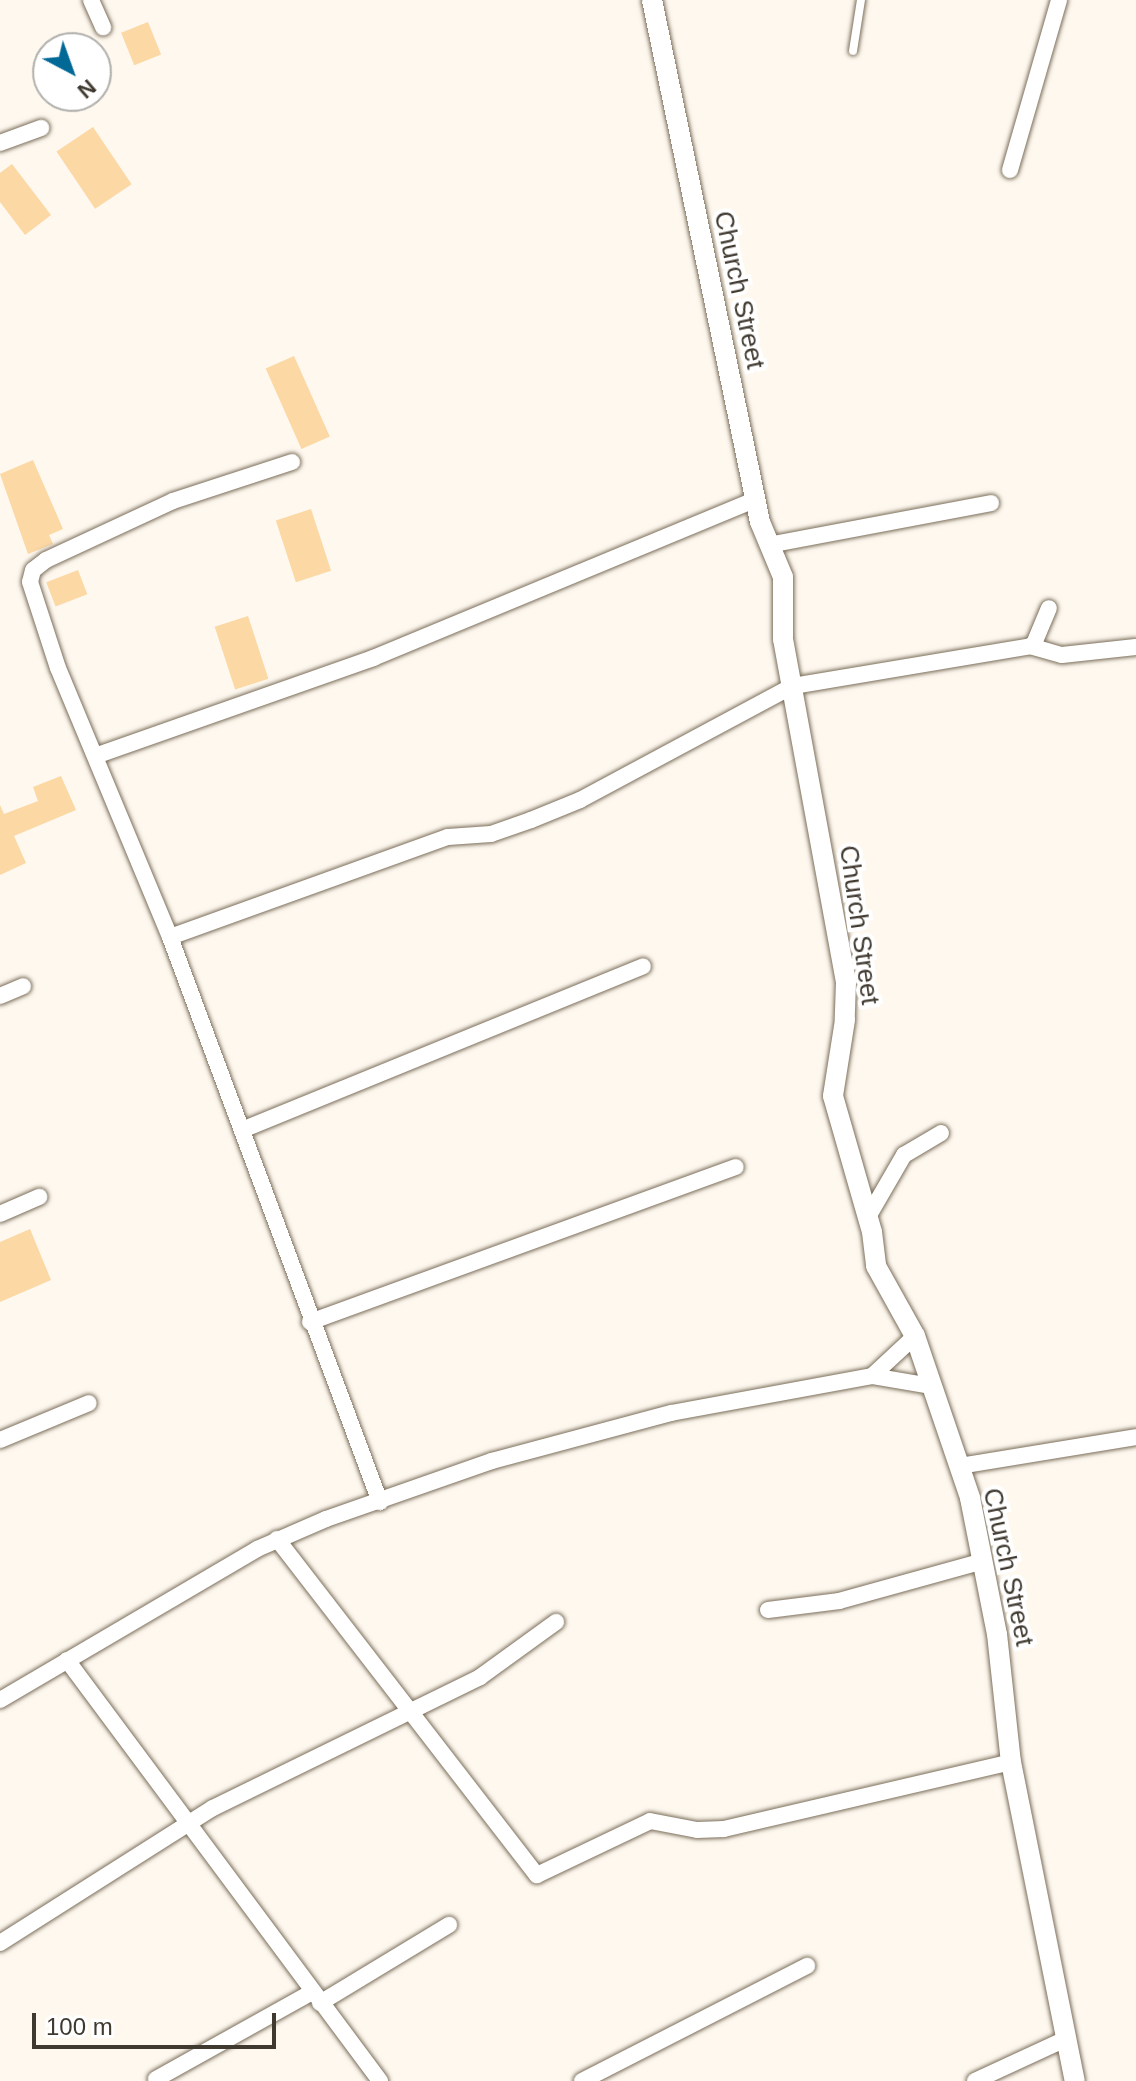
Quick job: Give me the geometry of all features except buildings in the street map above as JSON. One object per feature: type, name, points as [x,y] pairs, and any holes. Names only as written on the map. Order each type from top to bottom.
[{"type":"street","points":[[91,0],[103,27]]},
{"type":"street","name":"Church Street","points":[[652,0],[755,500],[783,577],[783,639],[846,982],[845,1020],[833,1096],[868,1217],[876,1266],[915,1336],[959,1466],[983,1561],[1003,1673],[1011,1762],[1075,2081]]},
{"type":"street","points":[[1010,170],[1059,0]]},
{"type":"street","points":[[0,143],[41,128]]},
{"type":"street","points":[[292,462],[173,501],[33,570],[30,582],[58,668],[98,755],[170,937],[310,1322],[380,1502]]},
{"type":"street","points":[[98,755],[243,700],[373,658],[755,500]]},
{"type":"street","points":[[769,545],[991,503]]},
{"type":"street","points":[[1030,646],[1040,638],[1049,608]]},
{"type":"street","points":[[170,937],[448,837],[491,834],[531,820],[580,800],[793,686],[1030,646],[1062,655],[1136,647]]},
{"type":"street","points":[[242,1130],[643,966]]},
{"type":"street","points":[[0,996],[23,986]]},
{"type":"street","points":[[868,1217],[904,1155],[941,1133]]},
{"type":"street","points":[[310,1322],[736,1167]]},
{"type":"street","points":[[0,1214],[39,1197]]},
{"type":"street","points":[[872,1376],[915,1336]]},
{"type":"street","points":[[0,1700],[277,1539],[492,1461],[671,1413],[872,1376],[931,1386]]},
{"type":"street","points":[[0,1440],[89,1403]]},
{"type":"street","points":[[959,1466],[1136,1437]]},
{"type":"street","points":[[277,1539],[537,1875],[650,1821],[697,1830],[724,1829],[1011,1762]]},
{"type":"street","points":[[768,1610],[839,1601],[983,1561]]},
{"type":"street","points":[[0,1943],[184,1825],[275,1774],[480,1677],[556,1622]]},
{"type":"street","points":[[67,1660],[184,1825],[380,2081]]},
{"type":"street","points":[[156,2079],[449,1925]]},
{"type":"street","points":[[582,2081],[807,1966]]},
{"type":"street","points":[[975,2081],[1068,2038]]},
{"type":"lane","points":[[853,51],[861,0]]}]
